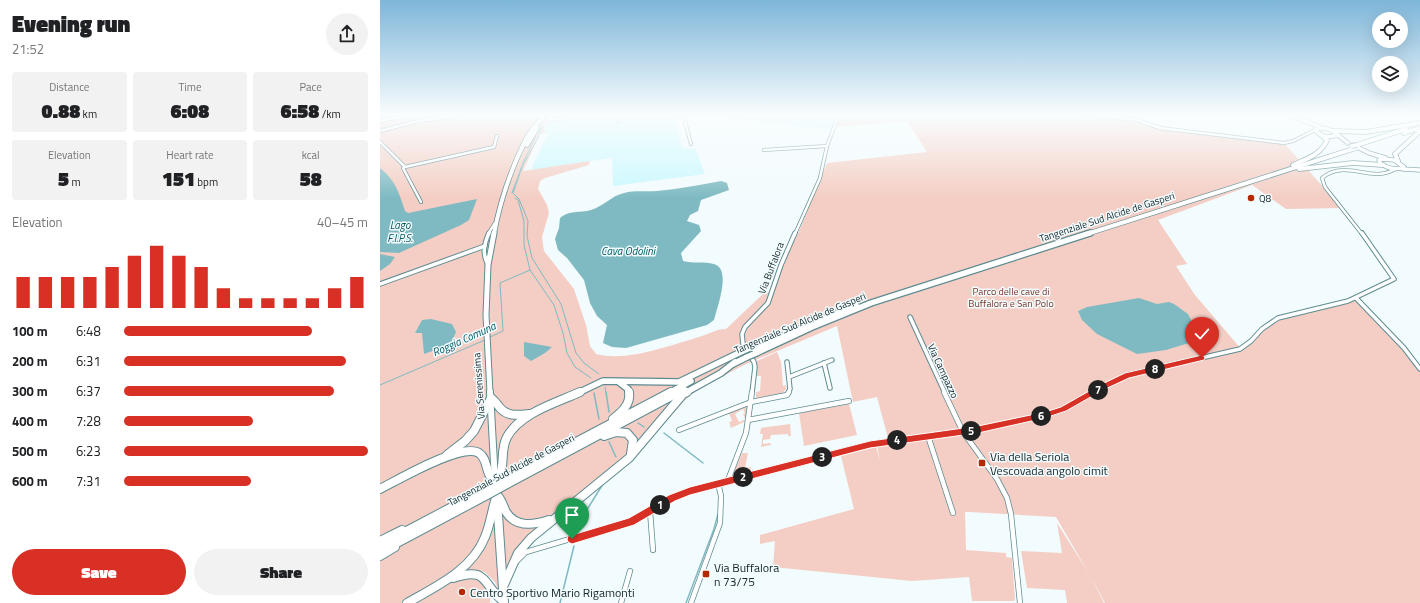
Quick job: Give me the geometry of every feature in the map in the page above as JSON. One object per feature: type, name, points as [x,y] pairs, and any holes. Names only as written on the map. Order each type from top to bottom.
[{"type":"main road","name":"Via Serenissima","points":[[504,602],[486,315],[488,265],[495,223],[511,173],[525,142]]},
{"type":"main road","name":"Via Serenissima","points":[[522,150],[528,142]]},
{"type":"main road","points":[[1287,169],[1311,156],[1324,147],[1326,142]]},
{"type":"main road","name":"Tangenziale Sud Alcide de Gasperi","points":[[506,482],[530,472],[736,362],[748,352],[871,303],[1370,142]]},
{"type":"main road","points":[[1398,161],[1395,154],[1408,142]]},
{"type":"main road","points":[[1287,169],[1374,163],[1385,166]]},
{"type":"main road","name":"Tangenziale Sud Alcide de Gasperi","points":[[380,546],[506,482],[557,452],[748,352],[870,300],[1287,169]]},
{"type":"main road","points":[[380,489],[442,458],[462,452],[477,452],[486,463],[489,476],[496,482],[501,471],[503,449],[507,437],[520,422],[534,413],[602,381],[679,382],[748,352]]},
{"type":"main road","points":[[503,587],[518,553],[531,538],[629,458],[683,394],[721,373],[736,362]]},
{"type":"main road","points":[[557,452],[574,439],[612,419],[625,409],[630,399],[630,393],[625,384],[617,380]]},
{"type":"main road","points":[[442,458],[465,441],[474,431],[491,398],[498,403],[502,411],[507,414],[521,415],[534,413]]},
{"type":"main road","points":[[530,472],[552,463],[603,436],[619,431],[627,433],[632,439],[633,449],[629,458]]},
{"type":"main road","name":"Tangenziale Sud Alcide de Gasperi","points":[[380,552],[486,492]]},
{"type":"main road","points":[[407,603],[447,580],[462,569],[478,552],[488,530],[492,504],[497,495],[502,499],[508,514],[516,522],[533,524],[555,517]]},
{"type":"main road","points":[[380,540],[404,529],[422,524]]},
{"type":"main road","points":[[380,556],[399,545],[412,534]]},
{"type":"main road","points":[[447,580],[462,574],[480,576],[487,580],[496,596],[504,602]]},
{"type":"street","points":[[380,142],[405,167],[403,168],[421,202]]},
{"type":"street","points":[[405,167],[494,147],[495,142]]},
{"type":"street","name":"Via Buffalora","points":[[728,480],[743,442],[751,402],[755,364],[743,344],[742,334],[745,327],[768,303],[781,265],[820,178],[828,142]]},
{"type":"street","points":[[1348,143],[1369,153],[1398,161],[1403,167]]},
{"type":"street","points":[[764,150],[827,146]]},
{"type":"street","points":[[1369,153],[1385,166],[1388,171],[1387,173]]},
{"type":"street","points":[[1379,160],[1386,158]]},
{"type":"street","points":[[1385,166],[1395,169]]},
{"type":"street","points":[[512,566],[526,552],[631,522],[672,498],[728,480],[870,444],[963,432],[1045,415],[1064,409],[1100,388],[1127,375],[1234,351],[1245,346],[1262,328],[1278,318],[1356,298],[1394,279],[1352,219],[1325,186],[1322,178],[1327,173],[1336,170],[1387,173],[1403,167],[1420,170]]},
{"type":"street","points":[[803,202],[809,202]]},
{"type":"street","points":[[488,265],[484,259],[485,244],[490,229],[495,223]]},
{"type":"street","points":[[380,284],[485,244]]},
{"type":"street","points":[[1356,298],[1404,348],[1420,369]]},
{"type":"street","name":"Via Campazzo","points":[[910,317],[963,432],[997,479],[1007,498],[1012,520],[1020,603]]},
{"type":"street","points":[[788,377],[832,360]]},
{"type":"street","points":[[679,430],[751,402],[787,395],[790,389],[787,362]]},
{"type":"street","points":[[824,363],[830,388]]},
{"type":"street","points":[[748,420],[849,402]]},
{"type":"street","points":[[928,436],[953,513]]},
{"type":"street","points":[[691,603],[720,523],[721,496],[718,483]]},
{"type":"street","points":[[650,511],[654,550]]},
{"type":"street","points":[[621,603],[630,571]]},
{"type":"shaded area","points":[[544,142],[681,142],[682,147],[689,149],[695,148],[705,174],[613,186],[612,158],[531,170]]},
{"type":"green space","name":"Parco delle cave di Buffalora e San Polo","points":[[380,142],[536,142],[523,171],[590,161],[589,165],[545,178],[540,181],[538,189],[547,205],[549,213],[542,237],[544,251],[574,289],[586,325],[590,346],[596,354],[608,356],[634,355],[648,352],[726,329],[763,294],[774,291],[784,262],[800,229],[827,163],[927,152],[921,142],[1284,143],[1342,208],[1286,209],[1252,185],[1158,220],[1187,264],[1176,266],[1195,295],[1242,350],[1246,348],[1265,329],[1280,320],[1360,299],[1404,346],[1420,367],[1420,603],[1105,603],[1091,577],[1104,603],[1067,603],[1065,590],[1027,588],[1021,551],[1062,553],[1057,523],[1088,572],[1056,517],[969,512],[965,512],[966,550],[1006,553],[1006,557],[1012,558],[1014,601],[972,601],[969,577],[912,581],[773,567],[775,541],[760,544],[760,535],[854,509],[841,456],[876,447],[880,460],[876,441],[888,438],[877,397],[853,402],[837,326],[744,365],[699,389],[686,399],[632,459],[542,532],[498,589],[495,582],[485,572],[472,570],[415,603],[380,603]]},
{"type":"green space","points":[[777,352],[781,362],[783,386],[786,385],[786,389],[783,393],[756,398],[756,392],[760,391],[761,376],[757,376],[757,361]]},
{"type":"green space","points":[[849,404],[857,435],[804,446],[799,413]]},
{"type":"green space","points":[[747,406],[745,418],[743,409],[735,414],[739,422],[746,419],[746,421],[731,428],[729,422],[732,421],[729,413]]},
{"type":"green space","points":[[790,424],[791,436],[788,436],[788,434],[771,435],[770,439],[763,440],[763,444],[770,443],[771,445],[761,447],[763,434],[760,434],[761,428]]},
{"type":"green space","points":[[742,453],[748,453],[745,468],[751,467],[750,471],[738,474],[734,472]]},
{"type":"green space","name":"Centro Sportivo Mario Rigamonti","points":[[468,576],[478,579],[485,585],[488,589],[490,603],[416,603],[455,580]]},
{"type":"water","name":"Lago F.I.P.S.","points":[[380,168],[390,178],[399,193],[405,211],[408,213],[477,199],[469,220],[399,253],[380,252]]},
{"type":"water","name":"Cava Odolini","points":[[721,181],[727,183],[729,190],[701,200],[698,211],[690,215],[687,221],[699,225],[701,231],[681,253],[683,261],[714,264],[719,267],[722,273],[722,289],[714,320],[707,325],[626,348],[612,347],[603,343],[607,325],[597,316],[590,303],[584,280],[567,258],[558,250],[555,239],[559,228],[560,218],[563,215],[596,208],[619,194],[689,187]]},
{"type":"water","name":"Lago F.I.P.S.","points":[[380,254],[395,257],[390,264],[380,271]]},
{"type":"water","points":[[1139,298],[1157,304],[1169,302],[1188,314],[1197,332],[1191,336],[1189,343],[1166,350],[1137,354],[1097,334],[1082,320],[1078,311],[1087,307]]},
{"type":"water","points":[[431,319],[452,324],[456,332],[450,345],[424,354],[422,333],[415,333],[422,320]]},
{"type":"water","points":[[524,342],[552,347],[531,361],[524,356]]},
{"type":"waterway","name":"Roggia Comuna","points":[[512,193],[523,163],[533,142]]},
{"type":"waterway","name":"Roggia Comuna","points":[[513,193],[523,165],[536,142]]},
{"type":"waterway","points":[[514,194],[519,199],[528,221],[527,236],[532,258],[561,304],[576,353],[584,363],[599,374]]},
{"type":"waterway","name":"Roggia Comuna","points":[[515,198],[518,200],[524,221],[524,245],[530,270]]},
{"type":"waterway","name":"Roggia Comuna","points":[[490,337],[503,331],[500,283],[530,270]]},
{"type":"waterway","name":"Roggia Comuna","points":[[530,270],[554,305],[563,333],[567,353],[575,367],[591,378]]},
{"type":"waterway","name":"Roggia Comuna","points":[[380,385],[485,340]]},
{"type":"waterway","points":[[605,387],[606,393]]},
{"type":"waterway","points":[[606,392],[609,412]]},
{"type":"waterway","name":"Roggia Comuna","points":[[594,393],[599,419]]},
{"type":"waterway","points":[[638,423],[644,427]]},
{"type":"waterway","points":[[664,433],[703,463]]},
{"type":"waterway","name":"Roggia Comuna","points":[[609,442],[616,457]]},
{"type":"waterway","name":"Roggia Comuna","points":[[578,533],[583,516],[603,484]]},
{"type":"waterway","points":[[686,603],[714,529],[718,514]]},
{"type":"waterway","name":"Roggia Comuna","points":[[560,603],[574,546]]},
{"type":"place","name":"Q8","points":[[1251,198]]},
{"type":"place","name":"Via della Seriola Vescovada angolo cimit","points":[[982,463]]},
{"type":"place","name":"Via Buffalora n 73/75","points":[[706,574]]},
{"type":"place","name":"Centro Sportivo Mario Rigamonti","points":[[462,592]]},
{"type":"route","points":[[572,539],[631,522],[672,498],[728,480],[870,444],[978,430],[1045,415],[1064,409],[1100,388],[1127,375],[1202,358]]}]
